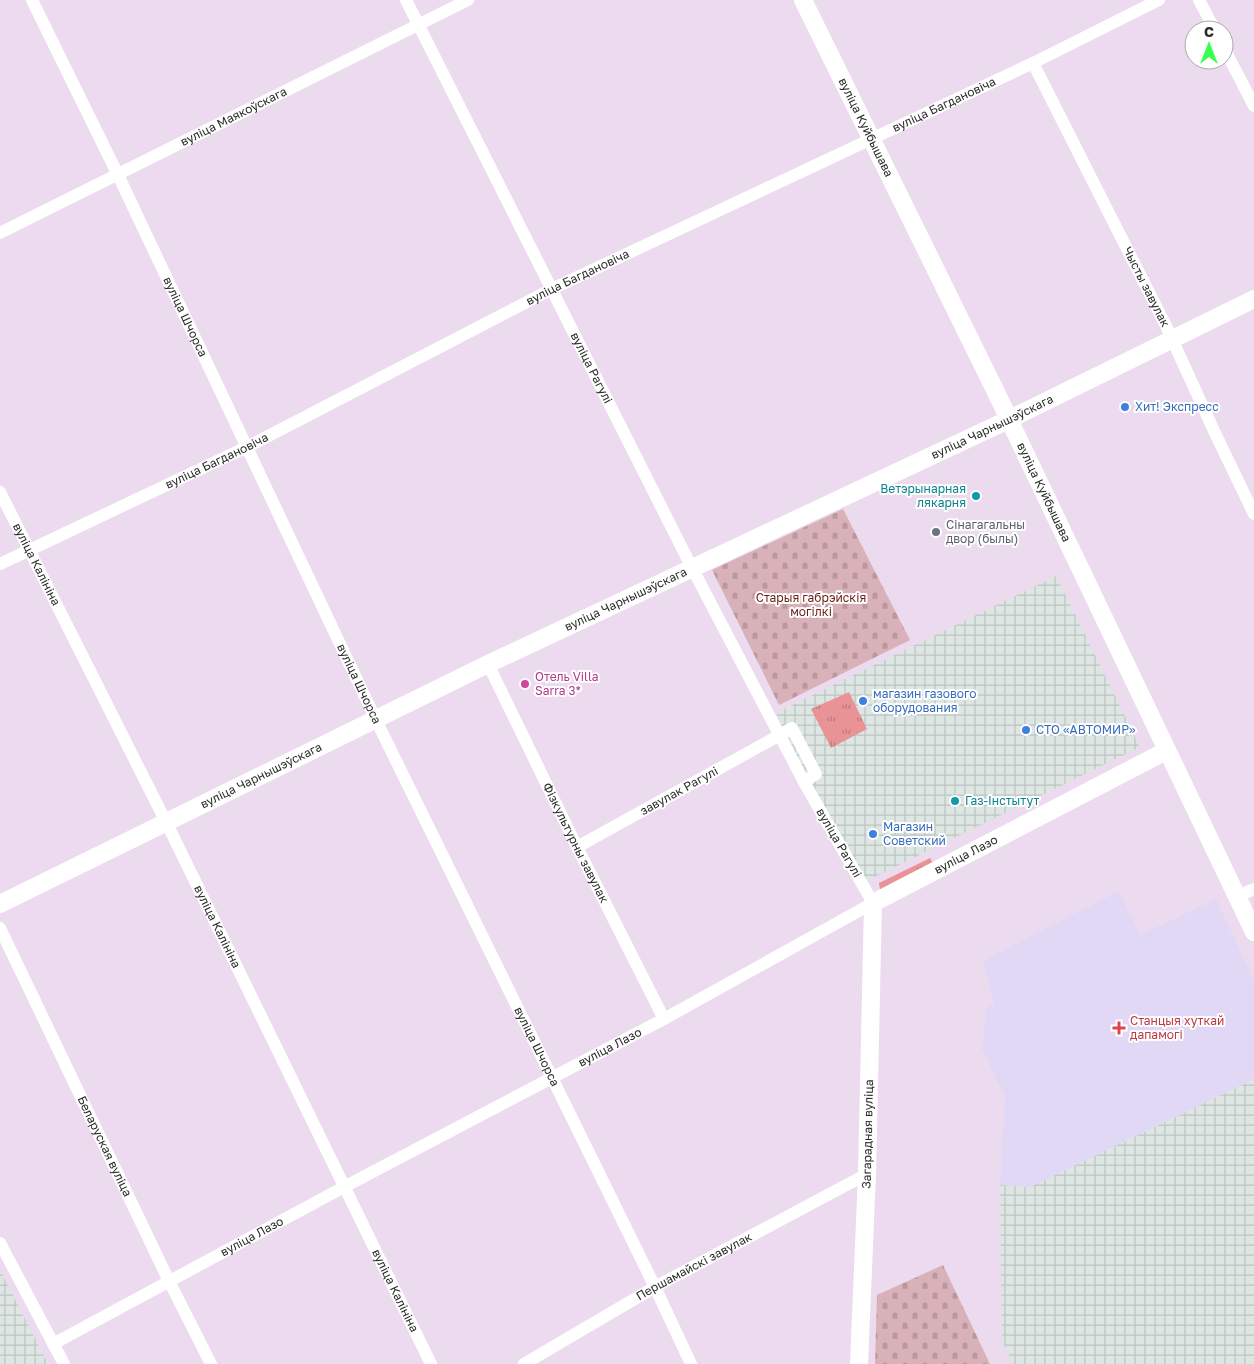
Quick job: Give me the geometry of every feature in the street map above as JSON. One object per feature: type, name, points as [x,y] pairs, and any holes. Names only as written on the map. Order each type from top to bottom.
[{"type":"street","name":"вуліца Шчорса","points":[[32,0],[118,175],[376,720],[691,1364]]},
{"type":"street","name":"вуліца Рагулі","points":[[406,0],[692,567],[804,782],[873,904]]},
{"type":"street","name":"вуліца Маякоўскага","points":[[0,234],[468,0]]},
{"type":"street","name":"вуліца Куйбышава","points":[[803,0],[1008,420],[1166,751],[1246,892],[1254,932]]},
{"type":"street","name":"вуліца Багдановіча","points":[[0,564],[247,447],[552,289],[1033,62],[1159,0]]},
{"type":"street","points":[[1199,0],[1210,20]]},
{"type":"street","name":"Чысты завулак","points":[[1033,62],[1172,338],[1214,433],[1254,514]]},
{"type":"street","points":[[1234,67],[1254,106]]},
{"type":"street","name":"вуліца Чарнышэўскага","points":[[0,904],[488,664],[1008,420],[1254,298]]},
{"type":"street","name":"вуліца Калініна","points":[[0,492],[166,821],[431,1364]]},
{"type":"street","name":"Фізкультурны завулак","points":[[488,664],[577,847],[664,1019]]},
{"type":"street","name":"завулак Рагулі","points":[[577,847],[780,734]]},
{"type":"street","name":"вуліца Лазо","points":[[53,1344],[344,1187],[664,1019],[873,904],[1166,751]]},
{"type":"street","name":"Загарадная вуліца","points":[[859,1364],[867,1174],[873,904]]},
{"type":"street","name":"Беларуская вуліца","points":[[0,928],[169,1281],[211,1364]]},
{"type":"street","name":"Першамайскі завулак","points":[[524,1364],[655,1287],[867,1174]]},
{"type":"street","points":[[0,1242],[64,1364]]},
{"type":"shaded area","points":[[1056,576],[1140,747],[860,884],[776,713]]},
{"type":"shaded area","name":"Станцыя хуткай дапамогі","points":[[1119,891],[1140,935],[1216,899],[1254,980],[1254,1079],[1030,1187],[1000,1185],[1005,1096],[982,1049],[987,1007],[994,1004],[983,961]]},
{"type":"shaded area","points":[[1254,1079],[1254,1364],[1013,1364],[1002,1340],[1000,1185],[1030,1187]]},
{"type":"shaded area","points":[[0,1270],[48,1364],[0,1364]]},
{"type":"green space","name":"Старыя габрэйскія могілкі","points":[[843,509],[910,640],[779,705],[712,570]]},
{"type":"green space","points":[[849,692],[867,729],[831,748],[811,709]]},
{"type":"green space","points":[[930,858],[933,863],[880,890],[879,883]]},
{"type":"green space","points":[[943,1265],[990,1364],[875,1364],[877,1295]]},
{"type":"place","name":"Хит! Экспресс","points":[[1125,407]]},
{"type":"place","name":"Ветэрынарная лякарня","points":[[976,496]]},
{"type":"place","name":"Сінагагальны двор (былы)","points":[[936,532]]},
{"type":"place","name":"Отель Villa Sarra 3*","points":[[525,684]]},
{"type":"place","name":"магазин газового оборудования","points":[[863,701]]},
{"type":"place","name":"СТО «АВТОМИР»","points":[[1026,730]]},
{"type":"place","name":"Газ-Інстытут","points":[[955,801]]},
{"type":"place","name":"Магазин Советский","points":[[873,834]]},
{"type":"place","name":"Станцыя хуткай дапамогі","points":[[1119,1028]]}]
